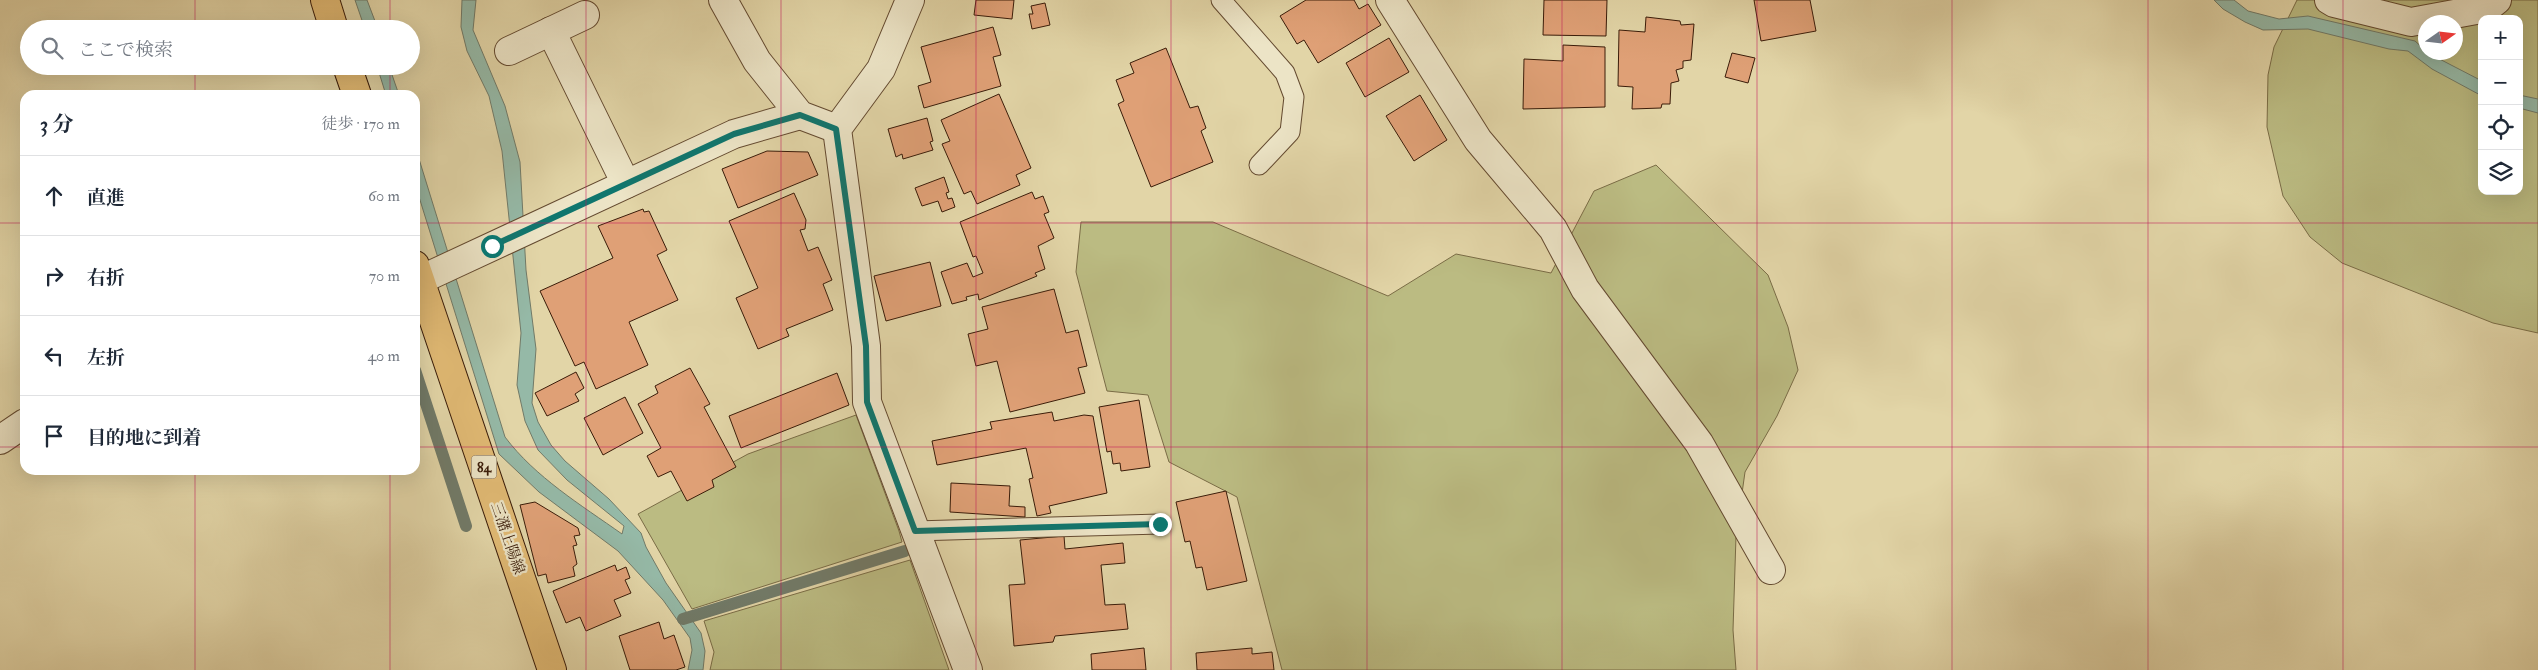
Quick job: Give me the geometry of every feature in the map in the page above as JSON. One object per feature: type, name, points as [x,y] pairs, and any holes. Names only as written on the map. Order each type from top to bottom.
[{"type":"main road","points":[[324,0],[331,20]]},
{"type":"main road","points":[[350,75],[355,90]]},
{"type":"main road","name":"三潴上陽線","points":[[433,269],[424,316],[552,670]]},
{"type":"street","points":[[723,0],[757,61],[800,115],[836,129]]},
{"type":"street","points":[[910,0],[882,68],[836,129],[866,346],[867,402],[968,670]]},
{"type":"street","points":[[1390,0],[1478,140],[1553,229],[1585,289],[1699,443],[1771,570]]},
{"type":"street","points":[[2329,0],[2334,3],[2411,22],[2486,8],[2497,0]]},
{"type":"street","points":[[509,51],[584,15]]},
{"type":"street","points":[[551,31],[626,184]]},
{"type":"street","points":[[433,269],[492,246],[734,134],[800,115]]},
{"type":"street","points":[[0,440],[20,426]]},
{"type":"lane","points":[[1221,0],[1285,74],[1294,97],[1290,132],[1259,165]]},
{"type":"lane","points":[[915,531],[1160,524]]},
{"type":"green space","points":[[2297,0],[2538,0],[2538,333],[2493,323],[2342,263],[2310,237],[2283,196],[2267,127],[2268,75],[2274,47]]},
{"type":"green space","points":[[1656,165],[1768,275],[1788,327],[1798,370],[1777,416],[1745,472],[1736,536],[1733,630],[1736,670],[1282,670],[1237,497],[1169,462],[1148,395],[1107,391],[1076,272],[1081,222],[1213,222],[1388,296],[1456,254],[1551,273],[1594,191]]},
{"type":"green space","points":[[856,415],[902,542],[692,609],[638,514],[748,454]]},
{"type":"green space","points":[[910,560],[949,670],[710,670],[714,652],[704,621]]},
{"type":"shaded area","points":[[355,0],[367,0],[375,20],[362,20]]},
{"type":"shaded area","points":[[462,0],[476,0],[473,30],[505,106],[520,162],[526,270],[536,349],[532,403],[538,422],[551,445],[565,461],[609,499],[641,533],[646,547],[666,583],[701,633],[705,651],[703,670],[688,670],[692,650],[690,638],[663,600],[618,551],[539,492],[499,454],[420,200],[420,162],[505,437],[544,478],[622,534],[624,526],[567,480],[538,450],[525,421],[517,385],[521,333],[502,151],[489,96],[467,51],[461,27]]},
{"type":"shaded area","points":[[2214,0],[2234,0],[2248,11],[2279,19],[2308,16],[2415,41],[2418,44],[2418,58],[2408,51],[2389,49],[2308,29],[2263,30],[2223,9]]},
{"type":"shaded area","points":[[2420,60],[2441,60],[2478,79],[2478,94],[2432,69]]},
{"type":"shaded area","points":[[380,75],[392,75],[397,90],[384,90]]},
{"type":"shaded area","points":[[2523,96],[2538,99],[2538,113],[2523,109]]},
{"type":"building","points":[[976,0],[1014,0],[1012,19],[974,15]]},
{"type":"building","points":[[1306,0],[1354,0],[1359,9],[1368,4],[1381,25],[1318,63],[1304,40],[1297,44],[1280,16]]},
{"type":"building","points":[[1544,0],[1607,0],[1606,36],[1543,35]]},
{"type":"building","points":[[1754,0],[1810,0],[1816,31],[1761,41]]},
{"type":"building","points":[[1045,3],[1050,25],[1032,29],[1029,14],[1033,14],[1031,6]]},
{"type":"building","points":[[1646,17],[1680,21],[1681,25],[1694,24],[1691,60],[1683,61],[1683,68],[1676,70],[1679,81],[1671,83],[1670,104],[1662,104],[1661,108],[1632,109],[1633,87],[1618,86],[1619,30],[1645,32]]},
{"type":"building","points":[[993,27],[1001,55],[993,57],[1001,86],[924,108],[918,86],[931,82],[921,47]]},
{"type":"building","points":[[1389,38],[1409,72],[1365,97],[1346,63]]},
{"type":"building","points":[[1563,45],[1605,47],[1605,107],[1523,109],[1524,59],[1563,61]]},
{"type":"building","points":[[1166,48],[1190,108],[1198,106],[1206,128],[1201,131],[1213,162],[1151,187],[1118,104],[1124,101],[1116,80],[1134,73],[1130,63]]},
{"type":"building","points":[[1732,53],[1755,58],[1748,83],[1725,77]]},
{"type":"building","points":[[999,94],[1031,168],[1016,175],[1020,185],[977,204],[971,191],[964,194],[942,144],[950,141],[941,120]]},
{"type":"building","points":[[1420,95],[1447,140],[1414,161],[1386,116]]},
{"type":"building","points":[[927,118],[933,141],[930,142],[933,150],[903,159],[902,154],[896,157],[888,129]]},
{"type":"building","points":[[767,151],[808,152],[818,175],[738,208],[722,169]]},
{"type":"building","points":[[944,177],[949,192],[946,193],[948,199],[952,198],[955,207],[942,212],[938,201],[922,206],[915,188]]},
{"type":"building","points":[[1032,192],[1035,199],[1043,196],[1049,212],[1044,214],[1054,238],[1038,246],[1045,269],[1035,273],[1037,276],[979,300],[978,294],[966,297],[967,300],[952,304],[941,272],[967,263],[973,277],[983,273],[976,256],[973,257],[960,222]]},
{"type":"building","points":[[794,193],[806,220],[805,229],[800,230],[808,251],[818,247],[832,280],[823,284],[833,310],[786,329],[789,336],[758,349],[736,298],[758,288],[729,221]]},
{"type":"building","points":[[643,209],[644,212],[649,211],[667,250],[657,255],[678,300],[629,322],[648,365],[596,389],[584,362],[575,366],[540,291],[613,258],[598,226]]},
{"type":"building","points":[[930,262],[941,306],[886,321],[874,276]]},
{"type":"building","points":[[1054,289],[1066,333],[1078,330],[1087,366],[1078,368],[1085,393],[1010,412],[997,361],[976,366],[968,334],[988,329],[982,307]]},
{"type":"building","points":[[690,368],[710,404],[704,407],[736,467],[712,480],[714,487],[687,501],[671,471],[658,477],[647,456],[661,448],[638,404],[658,393],[655,386]]},
{"type":"building","points":[[576,372],[584,388],[575,394],[579,401],[547,416],[535,393]]},
{"type":"building","points":[[837,373],[849,405],[741,448],[729,416]]},
{"type":"building","points":[[625,397],[643,433],[603,455],[584,418]]},
{"type":"building","points":[[1139,400],[1150,467],[1121,471],[1120,463],[1113,464],[1111,451],[1107,452],[1099,407]]},
{"type":"building","points":[[1052,412],[1054,421],[1084,415],[1093,416],[1107,493],[1049,506],[1051,513],[1037,516],[1029,479],[1033,478],[1026,448],[937,465],[932,441],[992,429],[990,422]]},
{"type":"building","points":[[951,483],[1010,486],[1009,506],[1025,507],[1025,517],[950,512]]},
{"type":"building","points":[[1226,491],[1247,581],[1207,590],[1202,567],[1196,568],[1190,541],[1185,542],[1176,502]]},
{"type":"building","points":[[535,502],[578,528],[580,535],[574,536],[577,545],[573,546],[577,564],[573,567],[575,576],[548,583],[546,574],[538,576],[520,505]]},
{"type":"building","points":[[1064,536],[1065,549],[1123,543],[1125,563],[1101,565],[1105,605],[1125,604],[1128,629],[1055,636],[1053,642],[1014,646],[1009,585],[1025,584],[1020,540]]},
{"type":"building","points":[[615,565],[617,571],[626,567],[630,578],[625,580],[631,593],[614,600],[621,616],[586,631],[580,617],[566,623],[553,591]]},
{"type":"building","points":[[659,622],[664,639],[674,635],[685,667],[676,670],[630,670],[619,636]]},
{"type":"building","points":[[1144,648],[1146,670],[1092,670],[1091,654]]},
{"type":"building","points":[[1252,648],[1252,654],[1272,652],[1274,670],[1197,670],[1196,653]]},
{"type":"waterway","points":[[420,385],[466,526]]},
{"type":"waterway","points":[[683,619],[905,551]]},
{"type":"route","points":[[492,246],[734,134],[800,115],[836,129],[866,346],[867,402],[915,531],[1160,524]]}]
